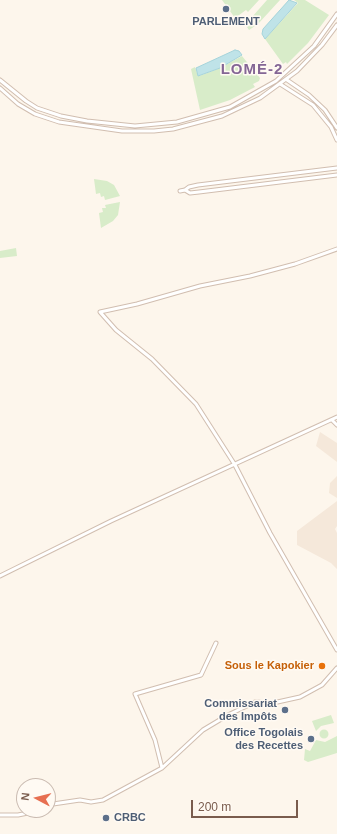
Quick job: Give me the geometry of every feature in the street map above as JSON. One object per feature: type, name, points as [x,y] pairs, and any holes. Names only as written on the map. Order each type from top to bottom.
[{"type":"street","points":[[0,80],[37,108],[61,116],[129,126],[177,122],[230,107],[272,84],[314,46],[337,14]]},
{"type":"street","points":[[0,88],[18,104],[35,114],[59,122],[122,131],[154,131],[179,127],[222,116],[260,98],[287,80],[312,57],[337,25]]},
{"type":"street","points":[[287,80],[309,95],[325,110],[337,128]]},
{"type":"street","points":[[280,84],[313,105],[331,127],[337,140]]},
{"type":"street","points":[[180,191],[198,185],[337,168]]},
{"type":"street","points":[[185,190],[190,193],[195,193],[337,175]]},
{"type":"street","points":[[337,249],[295,264],[250,276],[200,286],[144,302],[100,312],[116,330],[152,359],[196,404],[234,465],[270,533],[337,650]]},
{"type":"street","points":[[0,576],[111,521],[337,417]]},
{"type":"street","points":[[332,420],[337,425]]},
{"type":"street","points":[[162,768],[155,740],[135,694],[202,675],[216,644]]},
{"type":"street","points":[[56,804],[80,800],[91,802],[102,800],[162,768],[203,730],[228,714],[255,702],[273,703],[300,697],[322,685],[337,668]]},
{"type":"street","points":[[0,815],[16,815]]},
{"type":"shaded area","points":[[320,432],[337,443],[337,462],[316,446]]},
{"type":"shaded area","points":[[337,476],[337,498],[329,493],[330,483]]},
{"type":"shaded area","points":[[337,501],[337,526],[335,529],[337,533],[337,569],[331,563],[297,545],[297,531]]},
{"type":"green space","points":[[222,0],[259,0],[248,12],[246,10],[235,18]]},
{"type":"green space","points":[[267,0],[280,0],[258,24],[249,30],[247,27],[255,20],[252,17]]},
{"type":"green space","points":[[294,0],[305,0],[329,15],[308,43],[287,64],[286,62],[283,64],[265,39],[298,3]]},
{"type":"green space","points":[[242,56],[260,78],[259,81],[253,84],[255,87],[230,100],[200,110],[191,69],[195,67],[198,76],[202,75],[220,68]]},
{"type":"green space","points":[[94,179],[107,181],[114,185],[120,196],[105,200],[104,196],[101,197],[100,193],[96,194]]},
{"type":"green space","points":[[120,202],[118,215],[113,221],[101,228],[99,213],[103,212],[102,208],[106,208],[105,205]]},
{"type":"green space","points":[[16,248],[17,256],[0,258],[0,251]]},
{"type":"green space","points":[[331,715],[334,723],[321,726],[316,731],[312,721]]},
{"type":"green space","points":[[322,730],[326,730],[328,734],[326,738],[322,738],[320,736],[320,732]]},
{"type":"green space","points":[[337,736],[337,753],[308,762],[304,760],[305,749],[310,751],[316,740],[325,742]]},
{"type":"water","points":[[289,0],[297,3],[265,39],[262,34],[263,29]]},
{"type":"water","points":[[235,50],[239,51],[242,55],[220,68],[198,76],[196,68]]},
{"type":"place","name":"PARLEMENT","points":[[226,9]]},
{"type":"place","name":"Sous le Kapokier","points":[[322,666]]},
{"type":"place","name":"Commissariat des Impôts","points":[[285,710]]},
{"type":"place","name":"Office Togolais des Recettes","points":[[311,739]]},
{"type":"place","name":"CRBC","points":[[106,818]]},
{"type":"district","name":"LOMÉ-2","points":[[252,70]]}]
